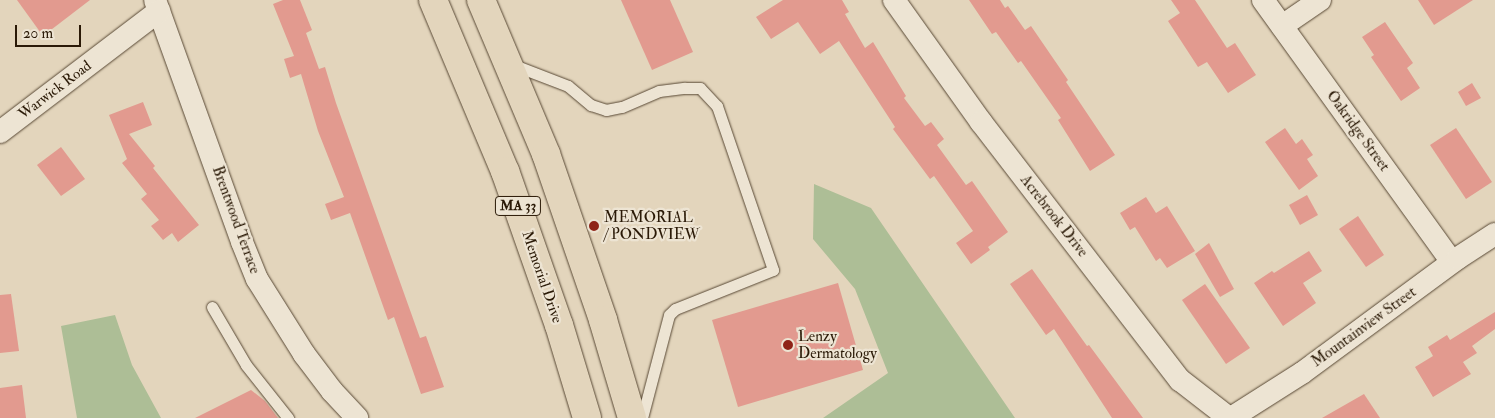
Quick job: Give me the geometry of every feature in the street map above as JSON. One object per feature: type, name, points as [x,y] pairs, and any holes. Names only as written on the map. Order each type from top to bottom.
[{"type":"main road","name":"Memorial Drive","points":[[433,0],[474,95],[520,213],[559,325],[587,418]]},
{"type":"main road","name":"MA 33","points":[[481,0],[546,154],[576,236],[632,418]]},
{"type":"street","name":"Acrebrook Drive","points":[[894,0],[981,122],[1180,380],[1230,418]]},
{"type":"street","name":"Oakridge Street","points":[[1263,0],[1452,262]]},
{"type":"street","points":[[1282,26],[1320,0]]},
{"type":"street","name":"Warwick Road","points":[[0,132],[157,6]]},
{"type":"street","name":"Brentwood Terrace","points":[[157,6],[242,242],[257,278],[279,317],[304,354],[332,391],[357,418]]},
{"type":"street","name":"Mountainview Street","points":[[1230,418],[1302,373],[1452,262],[1495,234]]},
{"type":"lane","points":[[509,63],[568,86],[591,105],[606,110],[622,107],[659,91],[685,88],[700,88],[717,106],[772,270],[675,308],[669,315],[642,418]]},
{"type":"lane","points":[[212,307],[246,365],[288,418]]},
{"type":"green space","points":[[814,184],[871,208],[1015,418],[823,418],[888,373],[855,289],[813,239]]},
{"type":"green space","points":[[115,315],[132,365],[161,418],[77,418],[61,326]]},
{"type":"building","points":[[17,0],[90,0],[43,36]]},
{"type":"building","points":[[283,0],[300,0],[312,30],[306,33],[319,69],[325,67],[336,103],[420,338],[426,336],[444,387],[421,394],[394,317],[388,320],[350,213],[331,220],[325,204],[344,197],[318,131],[301,74],[290,78],[284,59],[294,56],[273,4]]},
{"type":"building","points":[[621,0],[670,0],[693,52],[652,70]]},
{"type":"building","points":[[783,0],[842,0],[849,12],[845,14],[865,48],[873,42],[906,96],[904,98],[925,126],[931,122],[944,139],[937,145],[966,185],[972,181],[1008,232],[988,247],[990,250],[971,264],[956,243],[973,231],[934,176],[930,179],[893,129],[895,127],[839,41],[820,54],[798,22],[771,39],[756,17]]},
{"type":"building","points":[[969,0],[1000,0],[1005,8],[1008,6],[1025,30],[1031,26],[1068,80],[1066,82],[1115,155],[1090,171],[1058,120],[1061,118],[1021,61],[1018,63],[996,32],[992,34]]},
{"type":"building","points":[[1171,0],[1195,0],[1227,48],[1235,43],[1256,75],[1228,93],[1207,62],[1198,67],[1168,21],[1180,13]]},
{"type":"building","points":[[1418,0],[1473,0],[1434,25]]},
{"type":"building","points":[[1385,22],[1413,63],[1407,68],[1420,88],[1401,101],[1371,57],[1374,55],[1362,37]]},
{"type":"building","points":[[1472,83],[1481,98],[1466,106],[1458,92]]},
{"type":"building","points":[[143,102],[152,125],[129,134],[155,166],[153,168],[199,225],[178,242],[172,233],[163,240],[151,226],[159,220],[141,199],[147,194],[122,163],[127,159],[109,115]]},
{"type":"building","points":[[1285,128],[1296,144],[1302,139],[1313,155],[1307,159],[1318,176],[1299,190],[1265,142]]},
{"type":"building","points":[[1456,128],[1492,182],[1466,199],[1430,145]]},
{"type":"building","points":[[61,147],[85,179],[61,196],[37,165]]},
{"type":"building","points":[[1307,195],[1318,215],[1300,225],[1289,205]]},
{"type":"building","points":[[1146,197],[1156,213],[1167,206],[1195,251],[1167,268],[1160,258],[1156,261],[1135,227],[1130,230],[1120,213]]},
{"type":"building","points":[[1358,216],[1384,255],[1366,267],[1339,229]]},
{"type":"building","points":[[1209,243],[1234,289],[1220,297],[1195,254]]},
{"type":"building","points":[[1309,251],[1322,271],[1303,283],[1316,303],[1283,326],[1254,283]]},
{"type":"building","points":[[1032,269],[1087,346],[1089,345],[1143,418],[1112,418],[1054,329],[1046,335],[1010,284]]},
{"type":"building","name":"Lenzy Dermatology","points":[[838,283],[863,370],[738,407],[712,320]]},
{"type":"building","points":[[1205,284],[1250,348],[1226,364],[1182,300]]},
{"type":"building","points":[[11,294],[19,351],[0,353],[0,295]]},
{"type":"building","points":[[1495,312],[1495,329],[1472,346],[1477,353],[1463,362],[1471,374],[1433,397],[1415,367],[1433,356],[1428,347],[1447,335],[1450,340]]},
{"type":"building","points":[[22,385],[26,418],[0,418],[0,388]]},
{"type":"building","points":[[251,390],[265,401],[278,418],[195,418]]},
{"type":"building","points":[[1364,394],[1380,418],[1322,418]]},
{"type":"place","name":"MEMORIAL / PONDVIEW","points":[[594,226]]},
{"type":"place","name":"Lenzy Dermatology","points":[[788,345]]}]
